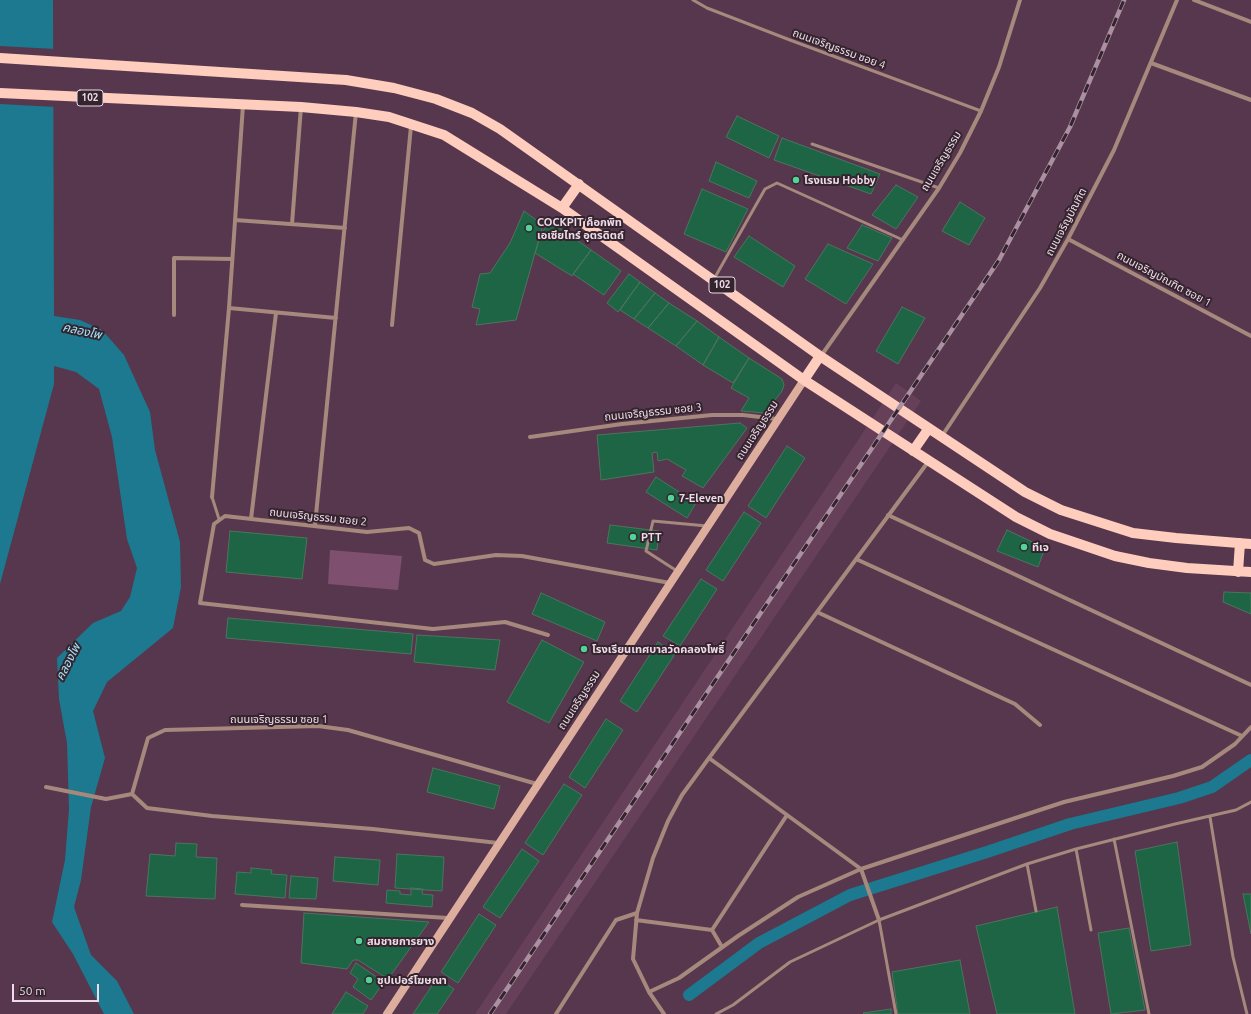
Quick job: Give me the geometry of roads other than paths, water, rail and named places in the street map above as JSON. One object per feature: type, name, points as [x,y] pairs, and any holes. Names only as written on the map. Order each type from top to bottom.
[{"type":"main road","name":"102","points":[[0,58],[346,80],[394,88],[436,99],[472,114],[500,129],[714,279],[820,356],[1025,492],[1061,510],[1133,533],[1251,544]]},
{"type":"main road","name":"102","points":[[0,92],[301,107],[356,112],[389,117],[412,123],[444,135],[562,208],[804,380],[928,462],[1016,517],[1050,534],[1115,556],[1149,563],[1251,572]]},
{"type":"main road","points":[[562,208],[579,184]]},
{"type":"main road","points":[[804,380],[820,356]]},
{"type":"main road","points":[[913,451],[928,428]]},
{"type":"main road","points":[[1238,572],[1240,544]]},
{"type":"street","name":"ถนนเจริญธรรม","points":[[820,356],[939,188],[960,153],[982,111],[999,67],[1020,0]]},
{"type":"street","name":"ถนนเจริญบัณฑิต","points":[[942,436],[1040,288],[1068,239],[1114,150],[1152,64],[1177,0]]},
{"type":"street","points":[[1194,0],[1251,22]]},
{"type":"street","points":[[1152,64],[1251,100]]},
{"type":"street","points":[[212,497],[229,308],[243,105]]},
{"type":"street","points":[[292,224],[301,107]]},
{"type":"street","points":[[315,525],[356,112]]},
{"type":"street","points":[[392,325],[412,123]]},
{"type":"street","points":[[235,220],[345,228]]},
{"type":"street","name":"ถนนเจริญบัณฑิต ซอย 1","points":[[1068,239],[1251,336]]},
{"type":"street","points":[[174,315],[174,258],[232,259]]},
{"type":"street","points":[[229,308],[336,318]]},
{"type":"street","points":[[252,519],[276,313]]},
{"type":"street","name":"ถนนเจริญธรรม","points":[[386,1014],[804,380]]},
{"type":"street","name":"ถนนเจริญธรรม ซอย 3","points":[[530,437],[622,424],[712,415],[743,415],[778,419]]},
{"type":"street","points":[[664,1014],[649,992],[633,959],[637,913],[653,858],[668,821],[682,795],[708,758],[928,462]]},
{"type":"street","name":"ถนนเจริญธรรม ซอย 2","points":[[219,519],[225,516],[367,532],[409,528],[419,533],[425,560],[434,564],[496,555],[522,556],[670,583]]},
{"type":"street","points":[[888,516],[1251,685]]},
{"type":"street","points":[[219,519],[214,524],[200,603],[433,629],[506,622],[548,635]]},
{"type":"street","points":[[856,559],[1242,736]]},
{"type":"street","points":[[817,612],[1016,704],[1040,725]]},
{"type":"street","name":"ถนนเจริญธรรม ซอย 1","points":[[132,794],[148,738],[165,730],[318,726],[348,730],[537,784]]},
{"type":"street","points":[[649,992],[679,978],[722,947],[798,897],[861,869],[1064,802],[1173,776],[1202,767],[1225,752],[1251,727]]},
{"type":"street","points":[[708,758],[861,869],[879,920]]},
{"type":"street","points":[[46,787],[106,799],[132,794],[148,808],[212,816],[373,829],[498,843]]},
{"type":"street","points":[[712,930],[787,816]]},
{"type":"street","points":[[242,905],[448,918]]},
{"type":"street","points":[[556,1014],[616,920],[637,913]]},
{"type":"street","points":[[636,920],[712,930]]},
{"type":"street","points":[[712,930],[722,947]]},
{"type":"lane","name":"ถนนเจริญธรรม ซอย 4","points":[[692,0],[707,8],[790,40],[982,111]]},
{"type":"lane","points":[[812,144],[939,188]]},
{"type":"lane","points":[[714,279],[765,189],[777,183],[903,240]]},
{"type":"lane","points":[[212,497],[219,519]]},
{"type":"lane","points":[[677,571],[646,551],[652,521],[707,526]]},
{"type":"lane","points":[[716,1014],[733,1005],[790,962],[879,920],[1027,864],[1114,839],[1236,810],[1251,802]]},
{"type":"lane","points":[[1210,817],[1233,957],[1247,1014]]},
{"type":"lane","points":[[1114,839],[1149,1014]]},
{"type":"lane","points":[[1076,849],[1091,930]]},
{"type":"lane","points":[[1027,864],[1036,911]]},
{"type":"lane","points":[[879,920],[896,1014]]},
{"type":"water","name":"คลองโพ","points":[[0,0],[53,0],[54,316],[80,320],[102,330],[124,355],[150,412],[155,450],[180,542],[181,587],[173,628],[107,682],[93,711],[105,758],[91,807],[81,880],[74,907],[91,955],[117,981],[134,1014],[104,1014],[73,954],[52,922],[65,860],[69,809],[67,743],[59,699],[57,658],[93,623],[121,611],[130,597],[137,568],[127,539],[112,437],[99,389],[76,372],[54,366],[54,384],[0,584]]},
{"type":"waterway","points":[[689,995],[759,943],[850,895],[1070,824],[1179,798],[1212,787],[1251,760]]},
{"type":"railway","points":[[490,1014],[999,260],[1070,127],[1124,0]]},
{"type":"place","name":"โรงแรม Hobby","points":[[796,180]]},
{"type":"place","name":"COCKPIT ค็อกพิท เอเซียไทร์ อุตรดิตถ์","points":[[529,228]]},
{"type":"place","name":"7-Eleven","points":[[671,498]]},
{"type":"place","name":"PTT","points":[[633,537]]},
{"type":"place","name":"ทีเจ","points":[[1024,547]]},
{"type":"place","name":"โรงเรียนเทศบาลวัดคลองโพธิ์","points":[[584,649]]},
{"type":"place","name":"สมชายการยาง","points":[[359,941]]},
{"type":"place","name":"ซุปเปอร์โฆษณา","points":[[369,980]]}]
